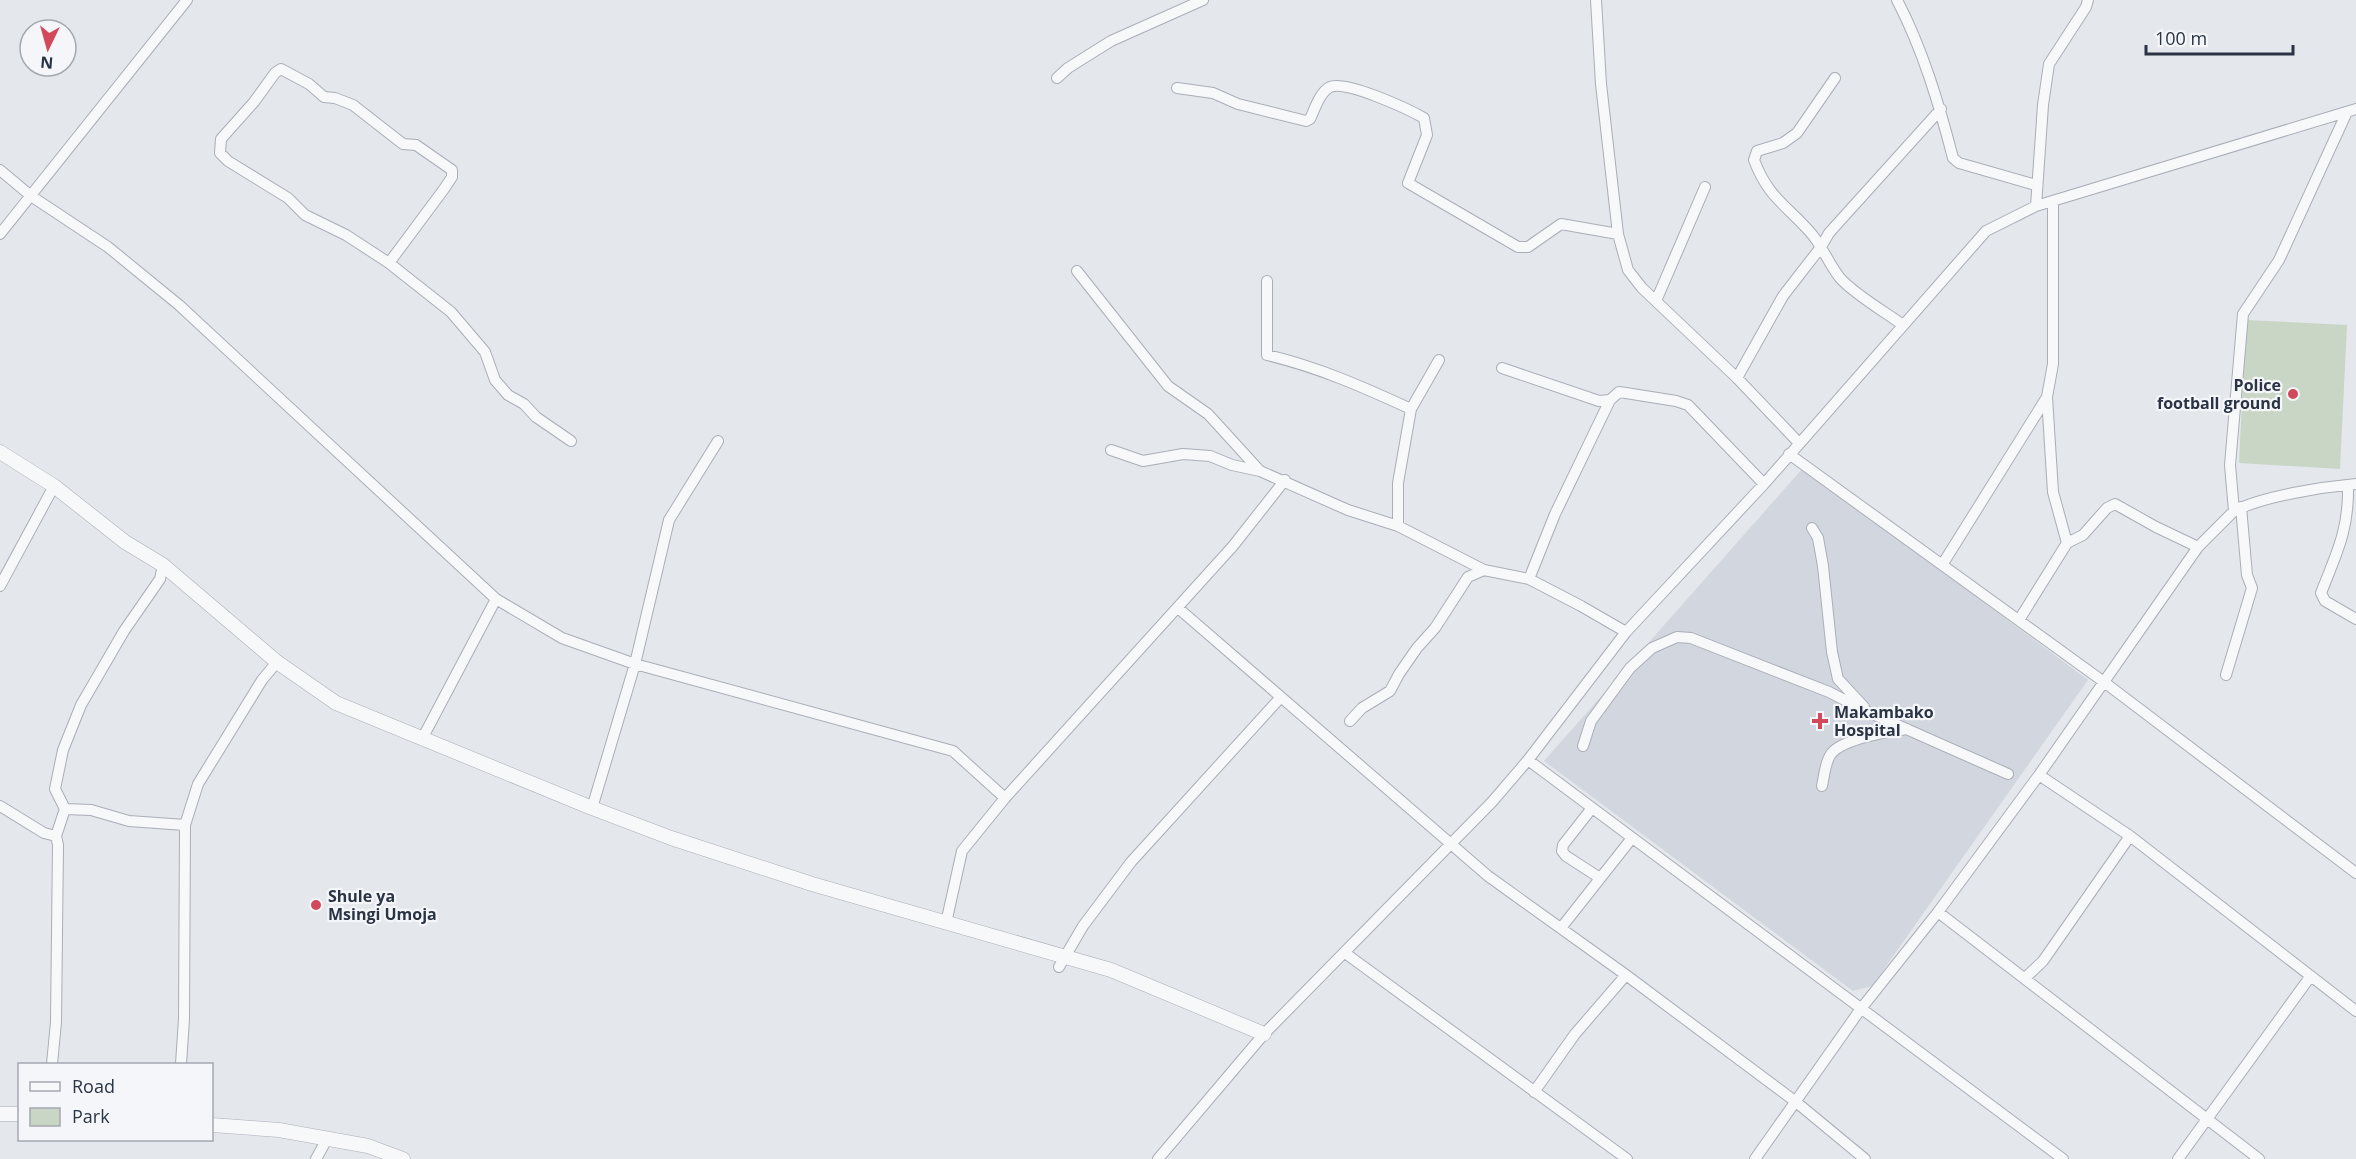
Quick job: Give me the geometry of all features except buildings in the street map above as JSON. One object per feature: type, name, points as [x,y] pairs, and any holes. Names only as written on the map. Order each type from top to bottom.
[{"type":"street","points":[[0,234],[187,0]]},
{"type":"street","points":[[1057,78],[1068,68],[1111,41],[1203,0]]},
{"type":"street","points":[[1596,0],[1601,84],[1618,234],[1628,270],[1656,301],[1737,378],[1799,443]]},
{"type":"street","points":[[1898,0],[1941,109],[1953,158],[1959,164],[2036,185]]},
{"type":"street","points":[[1904,12],[1909,0]]},
{"type":"street","points":[[2036,206],[2036,185],[2049,64],[2086,8],[2088,0]]},
{"type":"street","points":[[389,263],[444,189],[452,177],[452,170],[416,145],[403,144],[353,105],[336,98],[324,97],[309,84],[282,69],[275,73],[254,102],[221,139],[220,153],[228,161],[288,198],[305,215],[346,235],[389,263],[451,312],[485,352],[495,380],[508,395],[524,404],[536,417],[571,441]]},
{"type":"street","points":[[1835,78],[1797,133],[1783,143],[1757,151],[1754,154],[1754,160],[1761,180],[1770,192],[1812,233],[1827,261],[1842,280],[1903,325]]},
{"type":"street","points":[[1178,88],[1213,93],[1238,104],[1306,121],[1310,119],[1322,93],[1329,88],[1336,86],[1364,92],[1424,118],[1427,124],[1427,135],[1408,183],[1518,248],[1528,247],[1562,224],[1618,234]]},
{"type":"street","points":[[1737,378],[1783,296],[1829,233],[1941,109]]},
{"type":"street","points":[[1158,1159],[1264,1034],[1492,802],[1528,760],[1626,632],[1764,484],[1986,231],[2036,206],[2053,203],[2352,111]]},
{"type":"street","points":[[2226,675],[2252,588],[2247,575],[2230,465],[2243,314],[2279,260],[2352,111]]},
{"type":"street","points":[[0,170],[31,196],[108,247],[179,305],[496,599],[562,638],[636,664],[953,751],[1005,798]]},
{"type":"street","points":[[1656,301],[1705,187]]},
{"type":"street","points":[[2053,203],[2053,364],[2046,397],[2053,492],[2067,543]]},
{"type":"street","points":[[1077,272],[1168,387],[1208,414],[1260,471]]},
{"type":"street","points":[[1267,281],[1268,355],[1309,365],[1339,376],[1410,408]]},
{"type":"street","points":[[1398,526],[1398,483],[1410,408],[1439,360]]},
{"type":"street","points":[[1502,368],[1599,402],[1610,400]]},
{"type":"street","points":[[1528,579],[1555,514],[1610,400],[1619,392],[1688,405],[1764,484]]},
{"type":"street","points":[[1942,564],[2046,397]]},
{"type":"street","points":[[592,808],[636,664],[669,520],[718,441]]},
{"type":"street","points":[[1111,450],[1143,461],[1183,454],[1210,456],[1232,465],[1260,471],[1285,480],[1348,510],[1398,526],[1484,570],[1528,579],[1626,632]]},
{"type":"street","points":[[0,452],[54,486],[125,542],[163,566],[277,662],[336,703],[422,740],[671,838],[812,884],[946,923],[1062,962],[1111,970],[1264,1034]]},
{"type":"street","points":[[1789,454],[2104,682],[2356,873]]},
{"type":"street","points":[[946,923],[962,851],[1005,798],[1233,546],[1285,480]]},
{"type":"street","points":[[1755,1159],[1860,1010],[1938,912],[2039,775],[2198,547],[2237,509],[2279,497],[2352,484],[2343,538],[2321,593],[2325,601],[2356,619]]},
{"type":"street","points":[[0,586],[54,486]]},
{"type":"street","points":[[2019,620],[2067,543],[2083,535],[2107,508],[2115,504],[2198,547]]},
{"type":"street","points":[[1812,528],[1818,538],[1823,566],[1832,652],[1838,679],[1868,712]]},
{"type":"street","points":[[52,1063],[56,1022],[58,845],[56,836],[65,809],[55,789],[63,750],[81,705],[124,631],[160,579],[163,566]]},
{"type":"street","points":[[1350,721],[1362,708],[1389,691],[1411,656],[1435,628],[1468,577],[1484,570]]},
{"type":"street","points":[[422,740],[496,599]]},
{"type":"street","points":[[1178,608],[1488,876],[1626,975],[1796,1102],[1865,1159]]},
{"type":"street","points":[[1583,746],[1591,721],[1630,668],[1652,648],[1677,637],[1691,638],[1829,692],[1868,712],[2008,774]]},
{"type":"street","points":[[181,1063],[184,1019],[185,825],[198,784],[262,680],[277,662]]},
{"type":"street","points":[[1062,962],[1083,926],[1131,862],[1281,697]]},
{"type":"street","points":[[1822,786],[1830,754],[1842,745],[1885,732],[1907,729]]},
{"type":"street","points":[[1528,760],[1860,1010],[2063,1159]]},
{"type":"street","points":[[2039,775],[2130,836],[2356,1011]]},
{"type":"street","points":[[0,806],[44,833],[56,836]]},
{"type":"street","points":[[1592,808],[1563,845],[1562,850],[1566,856],[1600,878]]},
{"type":"street","points":[[65,809],[91,810],[129,821],[185,825]]},
{"type":"street","points":[[2025,978],[2043,961],[2130,836]]},
{"type":"street","points":[[1561,928],[1632,838]]},
{"type":"street","points":[[1938,912],[2259,1159]]},
{"type":"street","points":[[1345,953],[1627,1159]]},
{"type":"street","points":[[1534,1092],[1575,1034],[1626,975]]},
{"type":"street","points":[[2178,1159],[2310,977]]},
{"type":"street","points":[[0,1114],[18,1114]]},
{"type":"street","points":[[1808,1115],[1865,1159]]},
{"type":"street","points":[[213,1125],[279,1130],[368,1146],[403,1159]]},
{"type":"street","points":[[316,1159],[327,1139]]},
{"type":"shaded area","name":"Makambako Hospital","points":[[1803,468],[2088,680],[1872,986],[1853,991],[1544,761]]},
{"type":"green space","name":"Police football ground","points":[[2246,320],[2347,325],[2340,469],[2239,463]]},
{"type":"place","name":"Police football ground","points":[[2293,394]]},
{"type":"place","name":"Makambako Hospital","points":[[1820,721]]},
{"type":"place","name":"Shule ya Msingi Umoja","points":[[316,905]]}]
